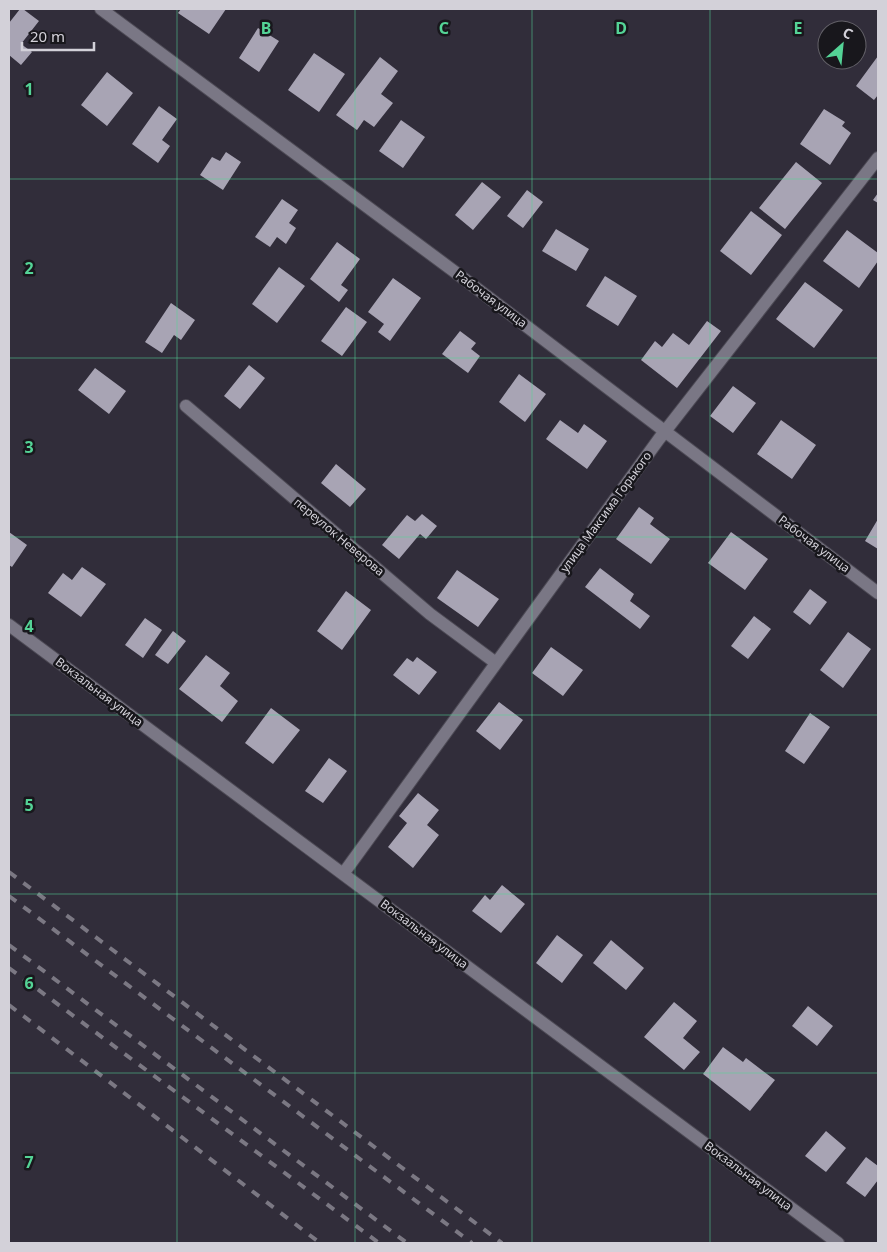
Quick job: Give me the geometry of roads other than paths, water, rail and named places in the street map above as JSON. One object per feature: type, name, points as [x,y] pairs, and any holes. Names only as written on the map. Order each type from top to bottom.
[{"type":"street","name":"Рабочая улица","points":[[101,9],[459,274],[878,592]]},
{"type":"street","name":"улица Максима Горького","points":[[343,874],[665,431],[878,158]]},
{"type":"street","name":"переулок Неверова","points":[[186,406],[430,614],[496,663]]},
{"type":"street","name":"Вокзальная улица","points":[[9,626],[838,1243]]},
{"type":"railway","points":[[9,872],[502,1243]]},
{"type":"railway","points":[[9,896],[472,1243]]},
{"type":"railway","points":[[9,945],[407,1243]]},
{"type":"railway","points":[[9,968],[379,1243]]},
{"type":"railway","points":[[9,1005],[320,1243]]}]
